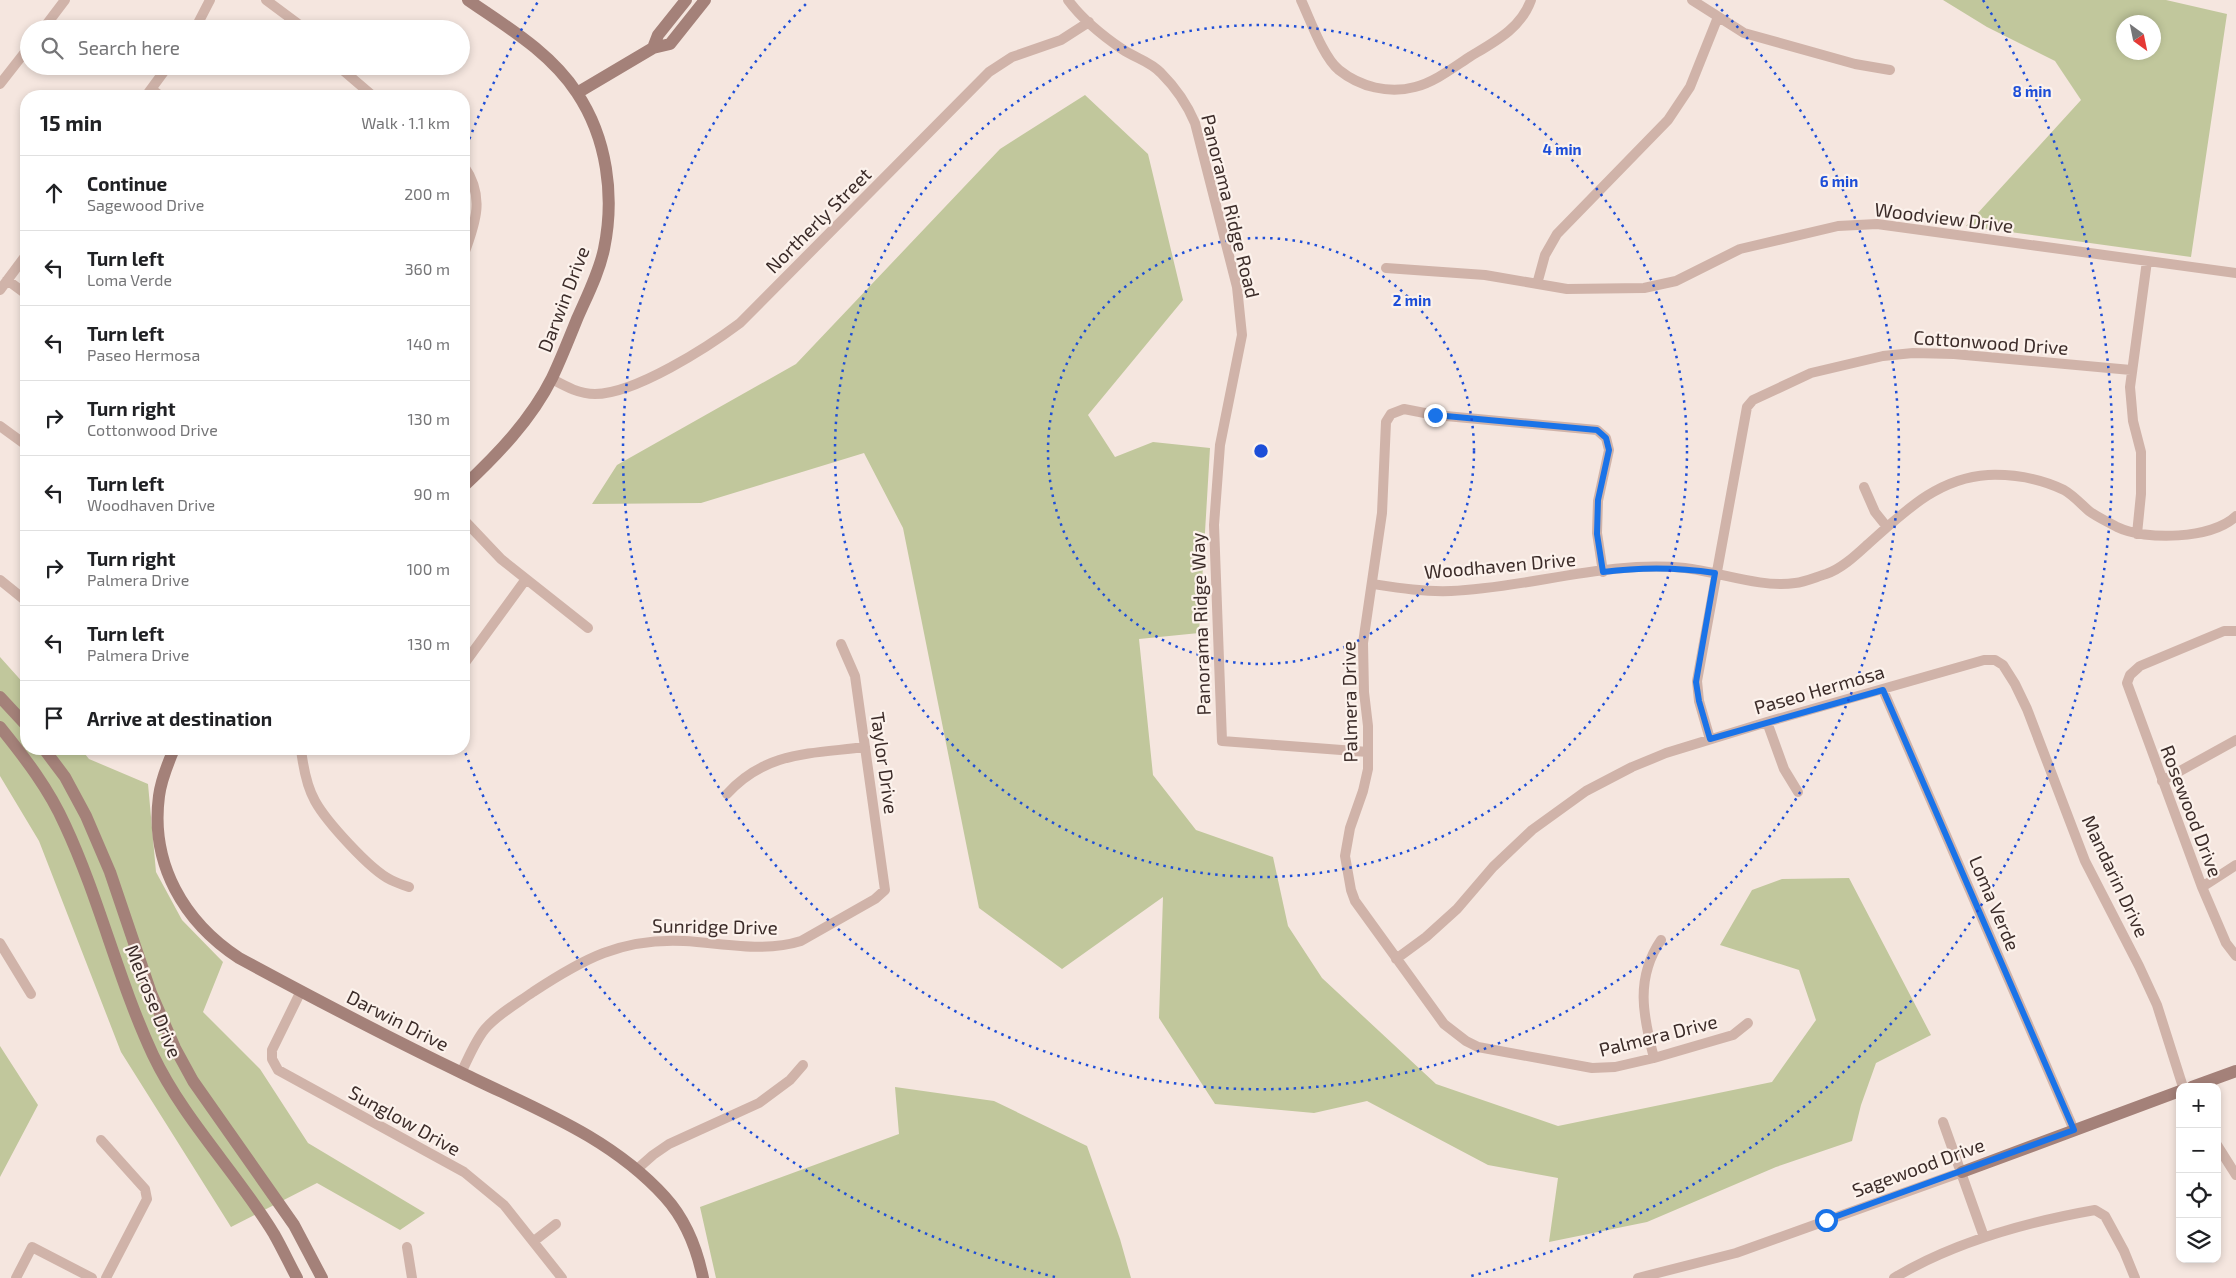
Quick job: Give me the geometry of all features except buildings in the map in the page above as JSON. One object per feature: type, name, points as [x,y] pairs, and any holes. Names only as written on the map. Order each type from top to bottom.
[{"type":"street","points":[[50,20],[65,0]]},
{"type":"street","points":[[200,20],[210,0]]},
{"type":"street","points":[[266,0],[293,20]]},
{"type":"street","name":"Darwin Drive","points":[[468,0],[528,42],[551,62],[576,93],[592,122],[605,159],[610,204],[604,249],[596,274],[552,379],[532,411],[492,460],[470,480]]},
{"type":"street","points":[[653,48],[658,34],[686,0]]},
{"type":"street","points":[[576,93],[653,48],[670,44],[704,0]]},
{"type":"street","name":"Panorama Ridge Road","points":[[1068,0],[1089,22],[1122,49],[1148,62],[1161,72],[1185,101],[1195,123],[1237,287],[1242,335],[1220,445]]},
{"type":"street","points":[[1301,0],[1321,45],[1339,70],[1380,90],[1404,90],[1431,81],[1509,33],[1522,18],[1531,0]]},
{"type":"street","points":[[1692,0],[1744,33],[1855,64],[1890,70]]},
{"type":"street","points":[[1537,284],[1544,255],[1557,234],[1668,120],[1690,88],[1718,17]]},
{"type":"street","name":"Northerly Street","points":[[552,379],[571,390],[593,394],[609,393],[655,375],[712,344],[740,323],[988,72],[1012,58],[1061,40],[1089,22]]},
{"type":"street","points":[[0,84],[20,58]]},
{"type":"street","points":[[150,90],[161,75]]},
{"type":"street","points":[[348,75],[366,90]]},
{"type":"street","points":[[470,176],[476,187],[477,210],[474,229],[470,239]]},
{"type":"street","name":"Woodview Drive","points":[[1386,268],[1485,274],[1567,289],[1644,288],[1676,281],[1740,249],[1838,226],[1877,224],[2236,273]]},
{"type":"street","points":[[2137,534],[2141,494],[2141,452],[2133,421],[2130,387],[2147,261]]},
{"type":"street","points":[[0,290],[20,263]]},
{"type":"street","points":[[7,280],[20,290]]},
{"type":"street","name":"Cottonwood Drive","points":[[1710,739],[1699,701],[1696,682],[1747,408],[1753,400],[1811,373],[1883,356],[1913,353],[1954,354],[2132,370]]},
{"type":"street","name":"Palmera Drive","points":[[1603,572],[1597,534],[1598,500],[1609,450],[1606,438],[1597,430],[1435,415],[1404,409],[1391,414],[1386,422],[1382,513],[1364,643],[1364,692],[1368,726],[1368,769],[1363,791],[1350,828],[1345,856],[1351,890],[1355,901],[1444,1024],[1466,1041],[1478,1047],[1592,1068],[1615,1067],[1654,1058],[1733,1034],[1748,1023]]},
{"type":"street","points":[[0,426],[20,441]]},
{"type":"street","name":"Panorama Ridge Way","points":[[1220,445],[1214,525],[1222,741],[1368,752]]},
{"type":"street","name":"Woodhaven Drive","points":[[1373,584],[1413,590],[1453,591],[1636,568],[1684,568],[1766,582],[1794,583],[1829,573],[1851,559],[1930,492],[1953,481],[1970,476],[2012,474],[2034,478],[2066,491],[2091,512],[2119,528],[2137,534],[2174,536],[2191,534],[2227,524],[2236,516]]},
{"type":"street","points":[[1864,487],[1875,512],[1887,527]]},
{"type":"street","points":[[470,526],[500,559],[588,628]]},
{"type":"street","points":[[470,656],[526,579]]},
{"type":"street","points":[[0,580],[20,597]]},
{"type":"street","name":"Rosewood Drive","points":[[2236,630],[2224,631],[2148,662],[2130,675],[2127,683],[2202,887],[2226,943],[2236,956]]},
{"type":"street","name":"Taylor Drive","points":[[841,644],[855,676],[885,890]]},
{"type":"street","name":"Paseo Hermosa","points":[[1396,959],[1426,937],[1457,909],[1493,867],[1532,830],[1586,791],[1632,767],[1666,753],[1767,722],[1947,670],[1984,660],[1995,660]]},
{"type":"street","name":"Mandarin Drive","points":[[1995,660],[2003,665],[2026,709],[2085,861],[2157,1005],[2182,1083]]},
{"type":"street","name":"Loma Verde","points":[[1883,690],[2074,1130]]},
{"type":"street","points":[[0,697],[20,719]]},
{"type":"street","points":[[1767,722],[1784,769],[1798,792]]},
{"type":"street","name":"Melrose Drive","points":[[0,727],[20,753]]},
{"type":"street","points":[[2162,781],[2236,740]]},
{"type":"street","points":[[727,794],[744,777],[763,765],[802,755],[865,747]]},
{"type":"street","name":"Melrose Drive","points":[[21,755],[45,786],[65,824],[88,878],[129,1000],[154,1056],[172,1090],[274,1234],[297,1278]]},
{"type":"street","name":"Melrose Drive","points":[[49,755],[65,776],[86,816],[110,872],[151,993],[175,1048],[193,1081],[294,1225],[322,1278]]},
{"type":"street","name":"Darwin Drive","points":[[172,755],[159,796],[159,831],[166,869],[180,901],[201,928],[221,946],[239,958],[461,1073],[584,1133],[636,1170],[666,1197],[681,1219],[693,1243],[703,1278]]},
{"type":"street","points":[[302,755],[307,780],[314,799],[325,817],[350,845],[382,874],[390,880],[409,887]]},
{"type":"street","points":[[2202,887],[2236,865]]},
{"type":"street","name":"Sunridge Drive","points":[[461,1073],[483,1031],[499,1015],[569,968],[589,957],[632,943],[655,941],[684,941],[761,947],[788,945],[801,941],[875,899],[885,890]]},
{"type":"street","points":[[1654,1058],[1644,1021],[1642,1002],[1650,955],[1661,940]]},
{"type":"street","points":[[0,943],[31,994]]},
{"type":"street","name":"Sunglow Drive","points":[[301,991],[272,1050],[272,1059],[278,1070],[464,1172],[504,1206],[562,1278]]},
{"type":"street","points":[[636,1170],[669,1144],[759,1103],[790,1080],[803,1065]]},
{"type":"street","points":[[2203,1083],[2236,1071]]},
{"type":"street","name":"Sagewood Drive","points":[[1638,1278],[1736,1253],[2176,1092]]},
{"type":"street","points":[[1943,1122],[1984,1237]]},
{"type":"street","points":[[101,1140],[145,1189],[147,1199],[106,1278]]},
{"type":"street","points":[[2221,1151],[2236,1175]]},
{"type":"street","points":[[1894,1278],[1913,1267],[1984,1237],[2052,1217],[2095,1210],[2105,1216],[2124,1251],[2135,1278]]},
{"type":"street","points":[[534,1241],[556,1224]]},
{"type":"street","points":[[16,1278],[32,1247],[92,1278]]},
{"type":"street","points":[[406,1247],[412,1278]]},
{"type":"green space","points":[[1943,0],[2166,0],[2227,14],[2191,257],[1966,226],[2081,100],[2055,61],[1987,27]]},
{"type":"green space","points":[[1085,95],[1148,154],[1183,300],[1088,415],[1115,457],[1153,442],[1210,448],[1199,633],[1139,639],[1153,775],[1196,830],[1273,857],[1288,926],[1322,978],[1436,1084],[1558,1126],[1772,1082],[1816,1020],[1799,970],[1720,945],[1752,890],[1782,879],[1849,878],[1931,1035],[1876,1063],[1861,1105],[1852,1141],[1776,1167],[1647,1222],[1549,1242],[1558,1178],[1488,1165],[1367,1101],[1314,1113],[1215,1104],[1159,1018],[1163,897],[1062,969],[979,908],[903,528],[864,453],[701,503],[592,504],[617,465],[796,364],[1000,149]]},
{"type":"green space","points":[[0,657],[20,679],[20,755],[86,755],[89,759],[148,784],[156,872],[182,920],[223,962],[203,1012],[260,1069],[308,1143],[425,1213],[400,1230],[317,1183],[231,1227],[121,1052],[39,841],[0,776]]},
{"type":"green space","points":[[0,1046],[38,1105],[0,1177]]},
{"type":"green space","points":[[895,1087],[994,1101],[1087,1146],[1120,1239],[1131,1278],[716,1278],[700,1207],[899,1134]]},
{"type":"route","points":[[1435,415],[1597,430],[1606,438],[1609,450],[1598,500],[1597,534],[1603,572],[1636,568],[1684,568],[1715,573],[1696,682],[1699,701],[1710,739],[1883,690],[2074,1130],[1826,1220]]}]
